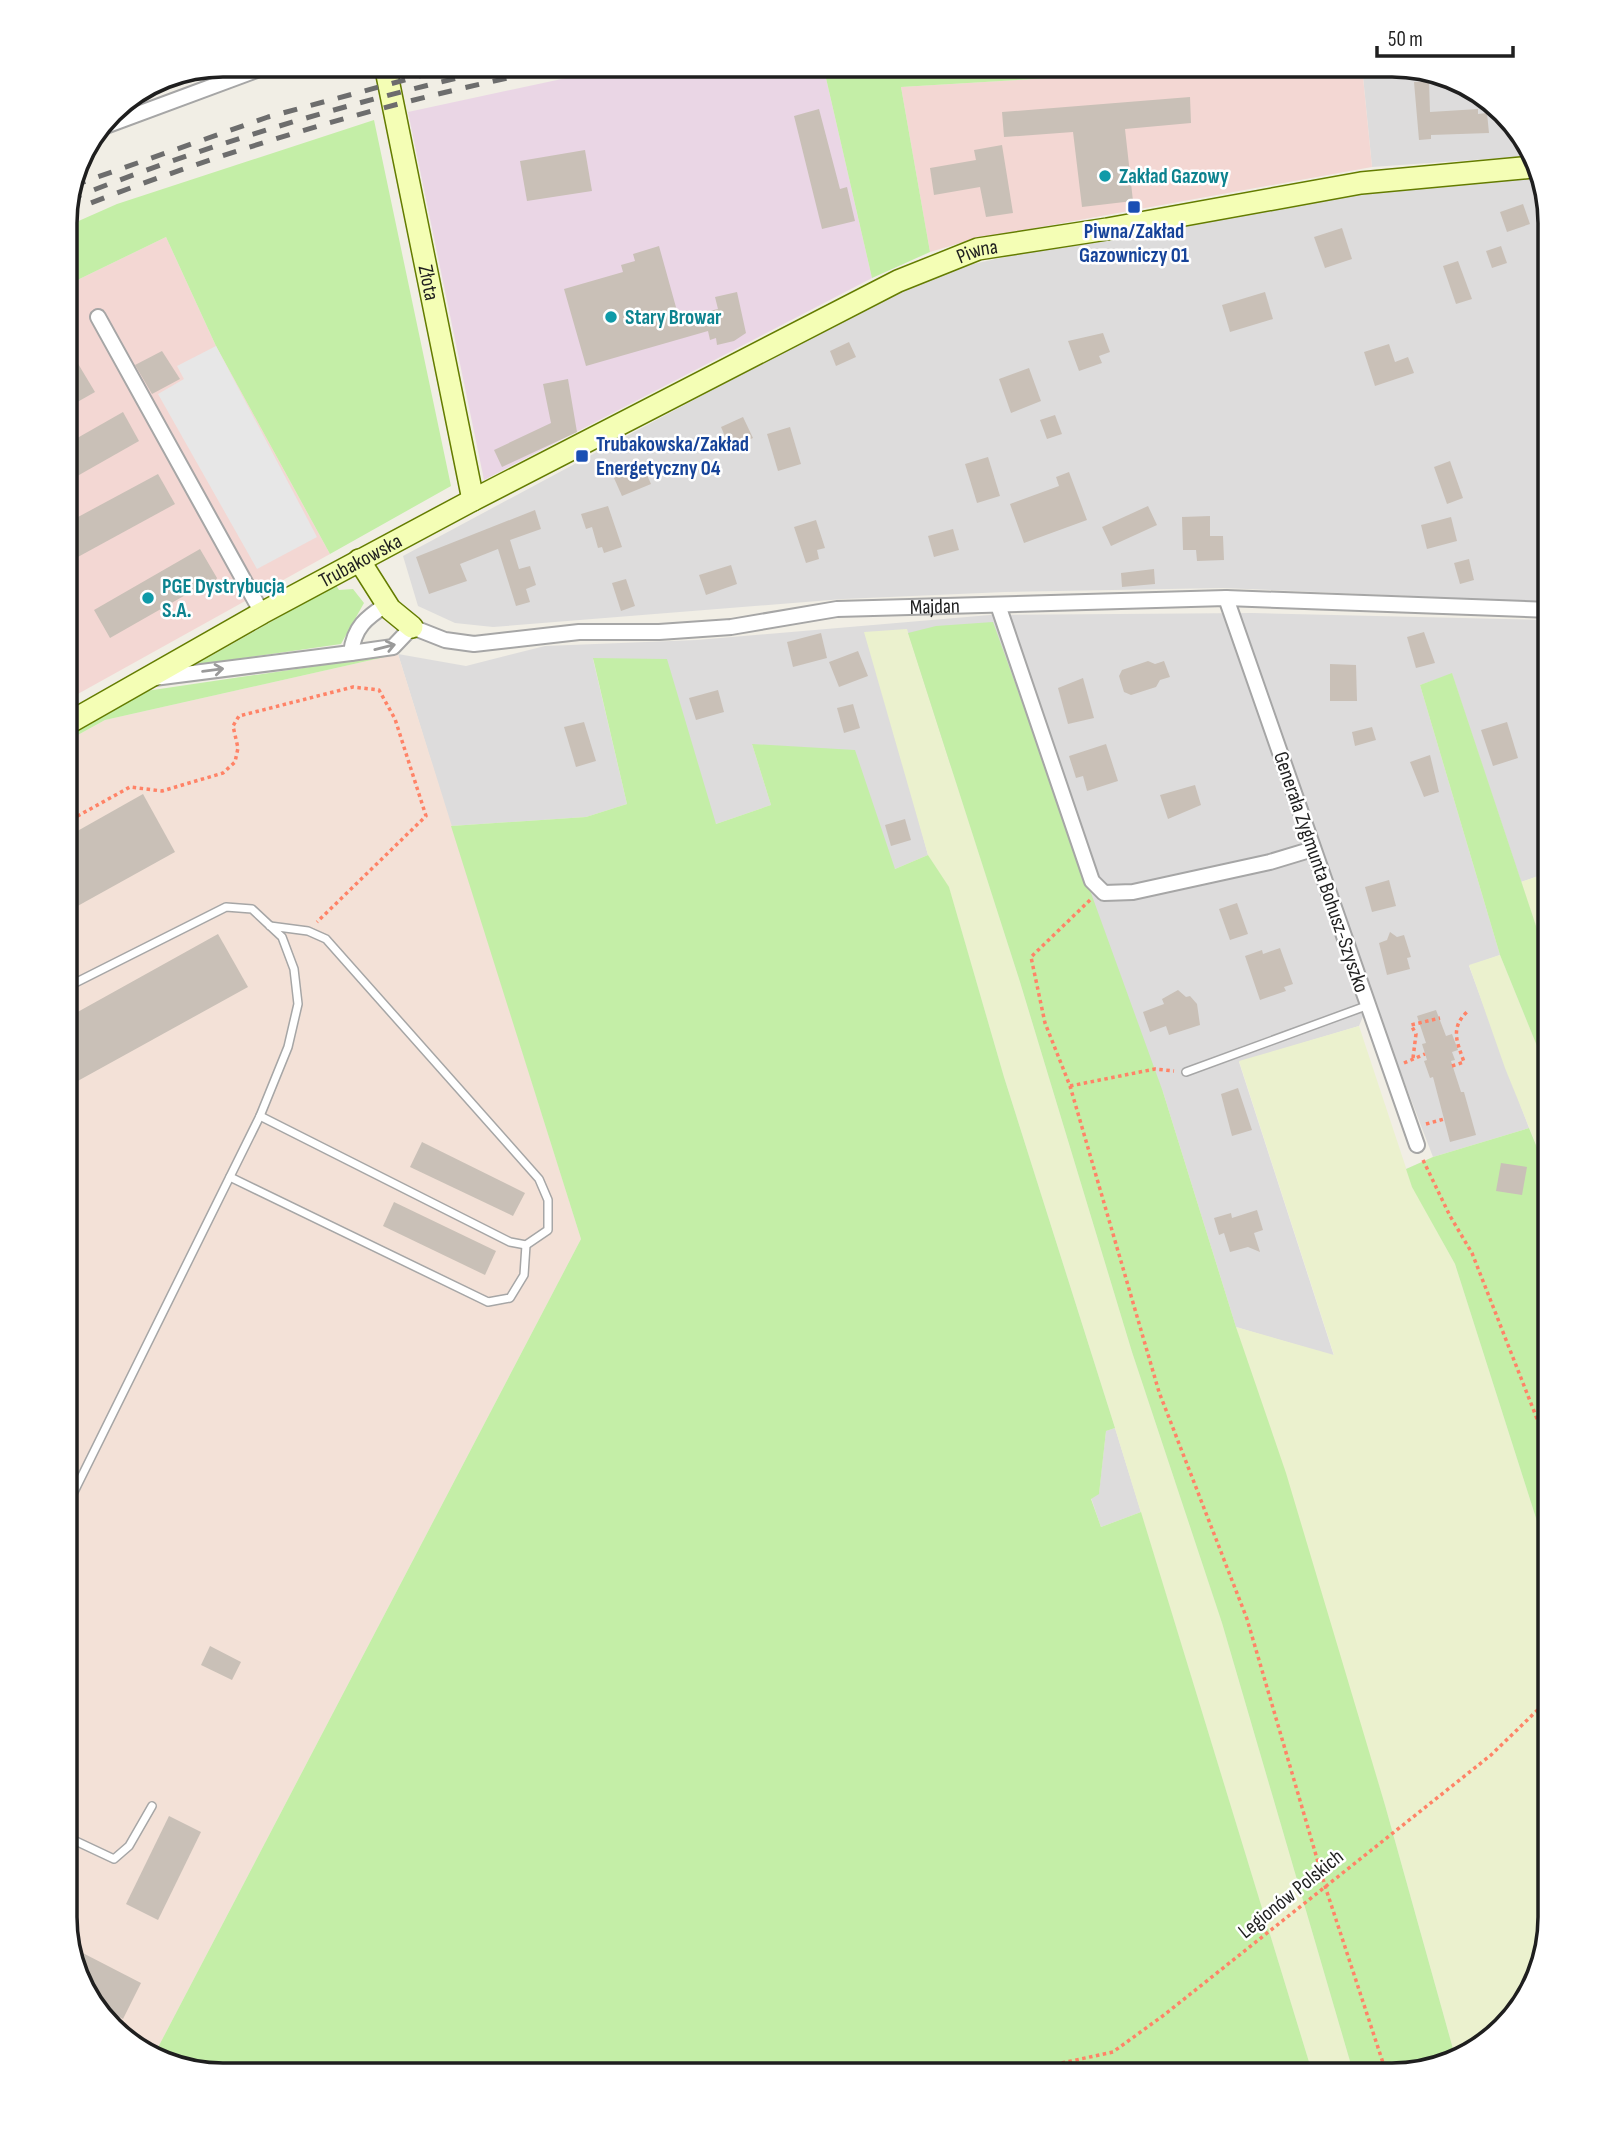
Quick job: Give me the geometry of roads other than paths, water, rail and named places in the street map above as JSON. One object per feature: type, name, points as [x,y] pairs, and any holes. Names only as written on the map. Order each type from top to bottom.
[{"type":"street","points":[[119,121],[238,77]]},
{"type":"street","name":"Złota","points":[[387,77],[473,500]]},
{"type":"street","name":"Piwna","points":[[473,500],[898,281],[978,249],[1107,229],[1361,183],[1527,168]]},
{"type":"street","points":[[98,317],[262,613]]},
{"type":"street","name":"Trubakowska","points":[[77,719],[262,613],[473,500]]},
{"type":"street","name":"Majdan","points":[[359,561],[387,604],[412,627],[445,640],[474,644],[579,632],[659,632],[730,627],[837,609],[1226,598],[1538,610]]},
{"type":"street","name":"Generała Zygmunta Bohusz-Szyszko","points":[[1226,598],[1366,1006],[1417,1145]]},
{"type":"street","points":[[351,653],[359,625],[387,604]]},
{"type":"street","points":[[998,605],[1091,881],[1104,893],[1119,895],[1270,862],[1313,849]]},
{"type":"street","points":[[146,680],[393,647],[412,627]]},
{"type":"lane","points":[[77,982],[226,907],[253,909],[282,937],[294,969],[298,1004],[288,1047],[260,1116],[77,1486]]},
{"type":"lane","points":[[260,1116],[510,1242],[526,1245],[548,1230],[548,1200],[538,1179],[326,939],[308,931],[270,926]]},
{"type":"lane","points":[[1186,1072],[1366,1006]]},
{"type":"lane","points":[[230,1177],[488,1301],[510,1297],[524,1275],[526,1245]]},
{"type":"lane","points":[[77,1842],[114,1859],[129,1846],[152,1806]]},
{"type":"railway","points":[[83,182],[268,117],[416,77]]},
{"type":"railway","points":[[80,195],[233,140],[345,107],[462,77]]},
{"type":"railway","points":[[78,208],[252,146],[379,109],[512,77]]},
{"type":"place","name":"Zakład Gazowy","points":[[1105,176]]},
{"type":"place","name":"Piwna/Zakład Gazowniczy 01","points":[[1134,207]]},
{"type":"place","name":"Stary Browar","points":[[611,317]]},
{"type":"place","name":"Trubakowska/Zakład Energetyczny 04","points":[[582,456]]},
{"type":"place","name":"PGE Dystrybucja S.A.","points":[[148,598]]}]
